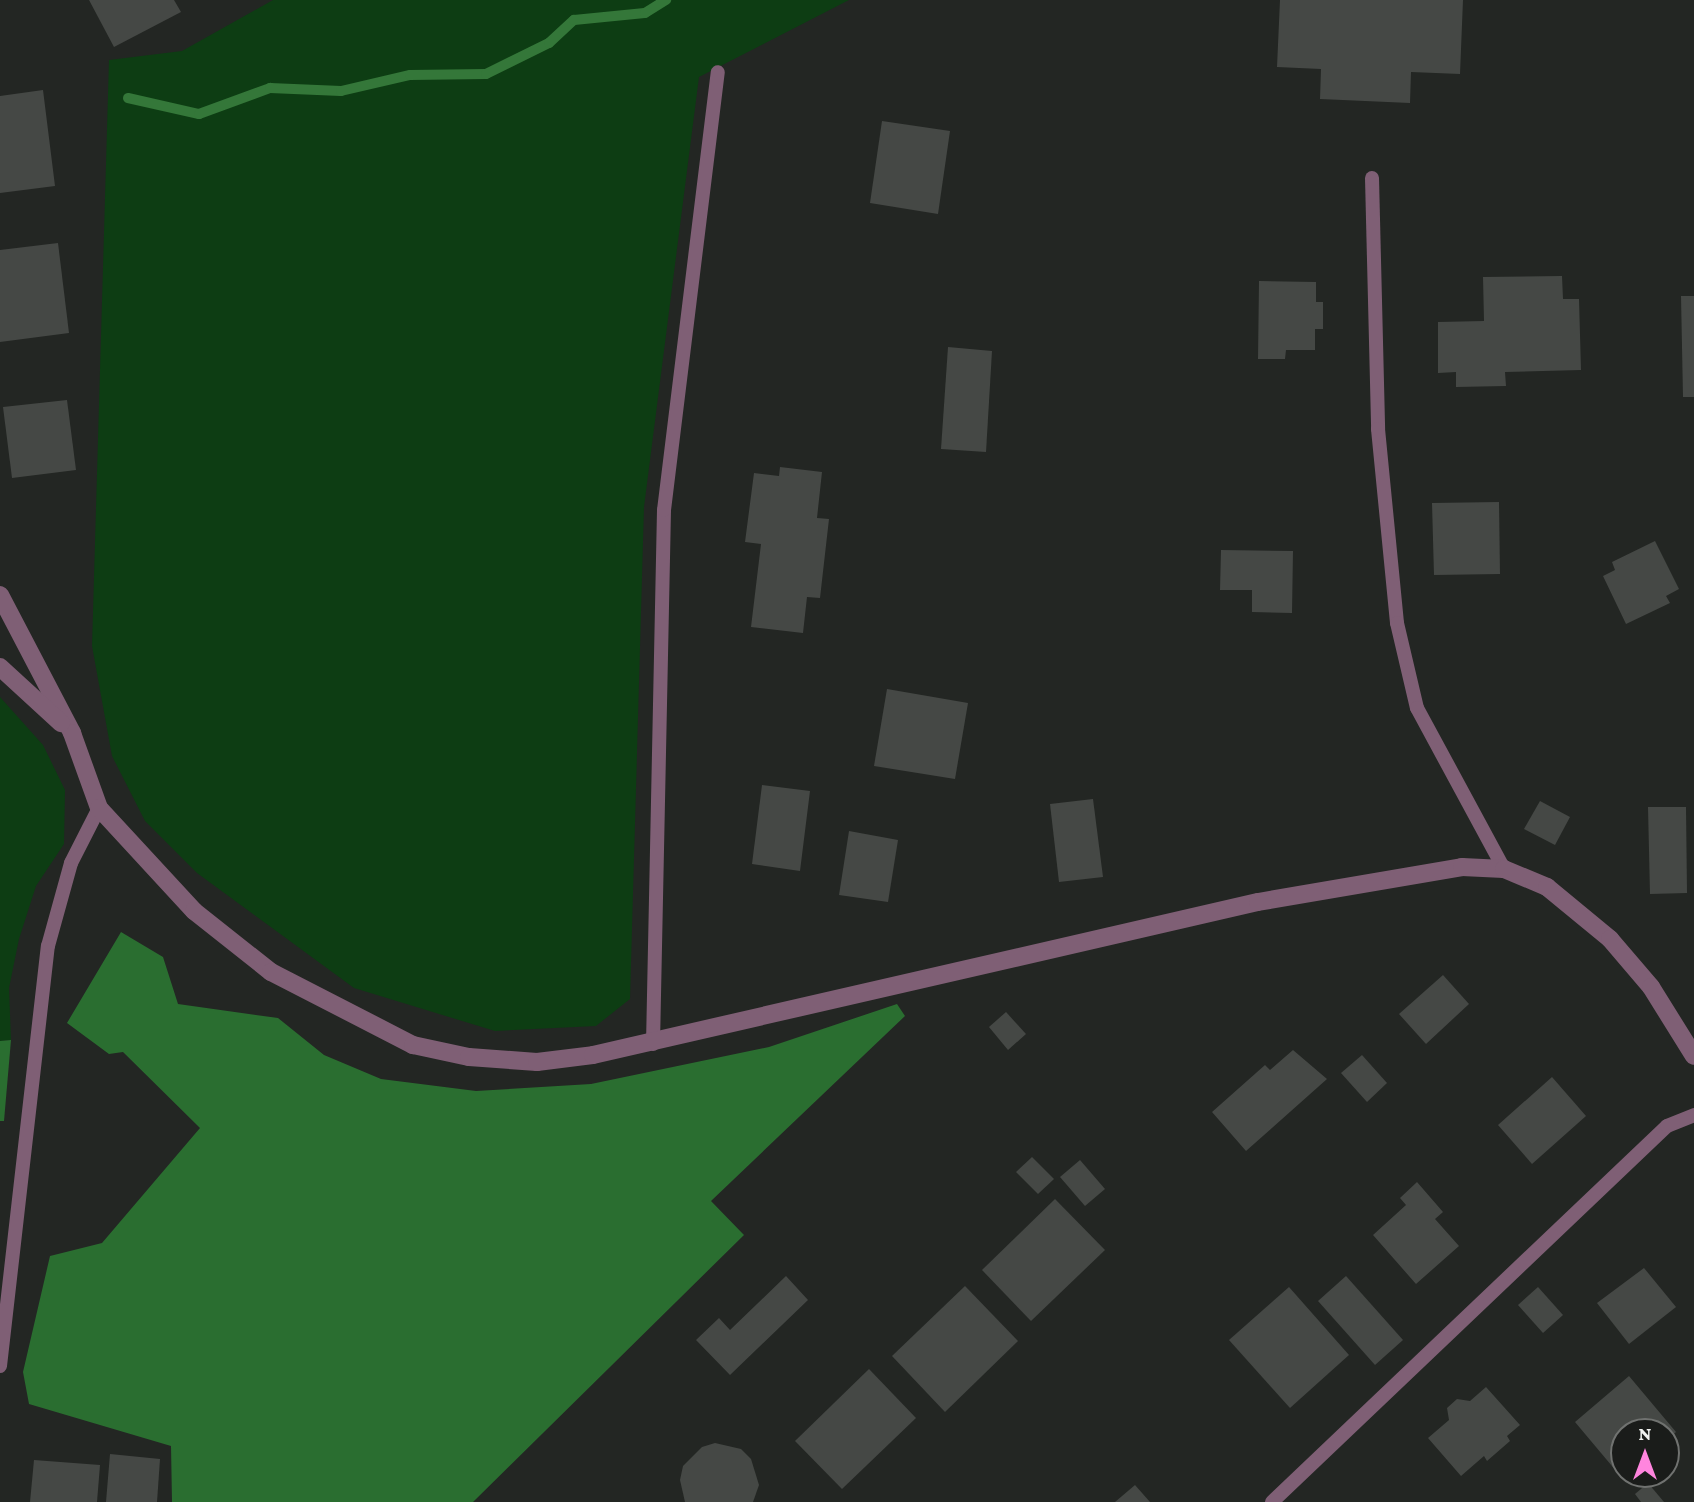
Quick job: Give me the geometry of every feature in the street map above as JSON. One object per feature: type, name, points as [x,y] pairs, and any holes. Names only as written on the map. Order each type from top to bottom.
[{"type":"street","points":[[0,595],[72,733],[99,808],[194,911],[271,972],[412,1045],[469,1057],[537,1062],[653,1044],[1258,902],[1462,867],[1504,869],[1547,887],[1610,939],[1651,987],[1692,1047]]},
{"type":"street","points":[[0,667],[72,733]]},
{"type":"lane","points":[[653,1044],[664,510],[718,72]]},
{"type":"lane","points":[[1372,178],[1378,429],[1397,623],[1417,708],[1504,869]]},
{"type":"lane","points":[[0,1366],[48,946],[71,863],[99,808]]},
{"type":"lane","points":[[1272,1502],[1667,1126],[1694,1115]]},
{"type":"green space","points":[[273,0],[849,0],[699,77],[644,507],[630,999],[596,1026],[495,1031],[354,988],[197,873],[145,821],[112,756],[92,646],[109,60],[182,51]]},
{"type":"green space","points":[[0,697],[43,745],[65,790],[64,844],[36,886],[19,939],[9,988],[11,1040],[0,1041]]},
{"type":"green space","points":[[121,932],[163,957],[178,1004],[278,1018],[324,1055],[381,1079],[476,1091],[591,1084],[769,1047],[897,1004],[905,1016],[711,1201],[744,1235],[473,1502],[172,1502],[171,1446],[29,1404],[23,1372],[50,1256],[102,1243],[200,1128],[123,1052],[109,1054],[67,1023]]},
{"type":"green space","points":[[11,1040],[4,1121],[0,1121],[0,1041]]},
{"type":"building","points":[[89,0],[174,0],[181,12],[114,47]]},
{"type":"building","points":[[1280,0],[1463,0],[1460,74],[1411,72],[1410,103],[1320,99],[1321,69],[1277,67]]},
{"type":"building","points":[[43,90],[55,186],[0,193],[0,96]]},
{"type":"building","points":[[882,121],[950,131],[938,214],[870,203]]},
{"type":"building","points":[[58,243],[69,333],[0,342],[0,250]]},
{"type":"building","points":[[1562,276],[1563,299],[1579,299],[1581,370],[1505,372],[1506,386],[1456,387],[1456,372],[1438,373],[1438,322],[1484,321],[1483,277]]},
{"type":"building","points":[[1259,281],[1316,282],[1316,302],[1323,302],[1323,329],[1315,329],[1315,350],[1286,350],[1285,359],[1258,359]]},
{"type":"building","points":[[1681,296],[1694,296],[1694,397],[1683,397]]},
{"type":"building","points":[[948,347],[992,351],[986,452],[941,449]]},
{"type":"building","points":[[67,400],[76,470],[12,478],[3,407]]},
{"type":"building","points":[[780,467],[822,472],[817,518],[829,519],[820,598],[807,597],[803,633],[751,627],[761,544],[745,542],[754,473],[779,476]]},
{"type":"building","points":[[1499,502],[1500,574],[1434,575],[1432,503]]},
{"type":"building","points":[[1655,541],[1679,589],[1666,596],[1670,603],[1626,624],[1603,576],[1615,570],[1612,562]]},
{"type":"building","points":[[1221,550],[1293,551],[1292,613],[1252,612],[1252,590],[1220,590]]},
{"type":"building","points":[[887,689],[968,703],[955,779],[874,766]]},
{"type":"building","points":[[762,785],[810,791],[800,871],[752,864]]},
{"type":"building","points":[[1093,799],[1103,877],[1059,882],[1050,804]]},
{"type":"building","points":[[1540,801],[1570,817],[1555,845],[1524,829]]},
{"type":"building","points":[[1648,807],[1686,807],[1687,893],[1650,894]]},
{"type":"building","points":[[849,831],[898,840],[888,902],[839,895]]},
{"type":"building","points":[[1443,975],[1469,1004],[1426,1044],[1399,1014]]},
{"type":"building","points":[[1006,1012],[1026,1034],[1008,1050],[989,1027]]},
{"type":"building","points":[[1293,1050],[1327,1079],[1246,1151],[1212,1112],[1265,1065],[1270,1070]]},
{"type":"building","points":[[1362,1055],[1387,1083],[1367,1102],[1341,1073]]},
{"type":"building","points":[[1552,1077],[1586,1116],[1532,1164],[1498,1125]]},
{"type":"building","points":[[1032,1157],[1054,1179],[1038,1194],[1016,1172]]},
{"type":"building","points":[[1080,1160],[1105,1189],[1085,1206],[1060,1177]]},
{"type":"building","points":[[1417,1182],[1443,1212],[1435,1219],[1459,1246],[1416,1284],[1373,1235],[1406,1205],[1400,1198]]},
{"type":"building","points":[[1055,1199],[1105,1250],[1031,1321],[982,1270]]},
{"type":"building","points":[[1644,1268],[1676,1307],[1629,1344],[1597,1303]]},
{"type":"building","points":[[786,1276],[808,1300],[730,1375],[696,1340],[719,1318],[730,1330]]},
{"type":"building","points":[[1346,1276],[1403,1340],[1375,1365],[1318,1301]]},
{"type":"building","points":[[965,1286],[1018,1341],[945,1412],[892,1356]]},
{"type":"building","points":[[1289,1287],[1349,1355],[1290,1408],[1229,1340]]},
{"type":"building","points":[[1538,1287],[1563,1315],[1543,1333],[1518,1305]]},
{"type":"building","points":[[869,1369],[916,1418],[842,1489],[795,1441]]},
{"type":"building","points":[[1629,1376],[1664,1418],[1610,1418],[1610,1464],[1575,1422]]},
{"type":"building","points":[[1486,1387],[1520,1425],[1507,1436],[1510,1441],[1487,1461],[1484,1456],[1461,1476],[1428,1438],[1449,1420],[1447,1408],[1457,1399],[1470,1401]]},
{"type":"building","points":[[715,1443],[741,1449],[751,1459],[759,1485],[753,1502],[685,1502],[680,1480],[683,1466],[702,1447]]},
{"type":"building","points":[[110,1454],[160,1459],[157,1502],[106,1502]]},
{"type":"building","points":[[34,1460],[100,1465],[97,1502],[30,1502]]},
{"type":"building","points":[[1135,1485],[1150,1502],[1115,1502]]},
{"type":"building","points":[[1642,1488],[1652,1488],[1664,1502],[1641,1502],[1635,1494]]},
{"type":"waterway","points":[[128,98],[199,114],[270,88],[341,91],[410,75],[486,74],[549,43],[574,20],[645,13],[666,0]]}]
